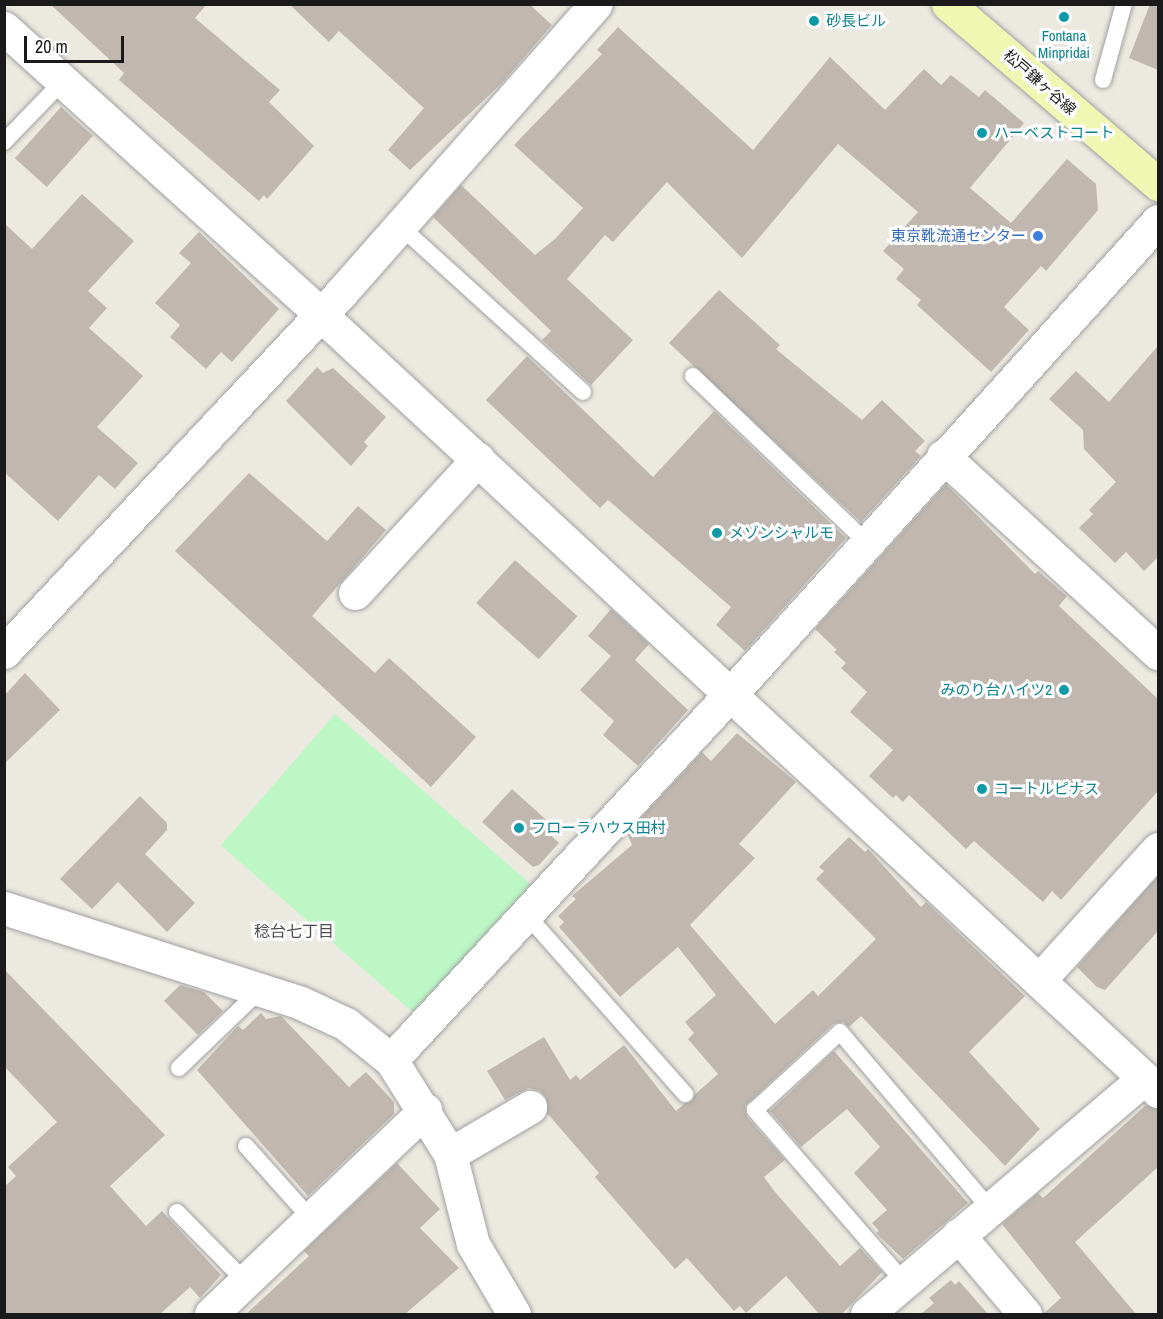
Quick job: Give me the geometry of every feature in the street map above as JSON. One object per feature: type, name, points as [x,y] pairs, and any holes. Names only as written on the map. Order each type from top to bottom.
[{"type":"main road","name":"松戸鎌ヶ谷線","points":[[948,4],[1158,184]]},
{"type":"street","points":[[4,652],[321,314],[596,4]]},
{"type":"street","points":[[4,28],[321,314],[729,695],[1041,978],[1151,1084],[990,1208],[867,1314]]},
{"type":"street","points":[[391,1059],[729,695],[1158,221]]},
{"type":"street","points":[[943,456],[1158,653]]},
{"type":"street","points":[[355,593],[478,459]]},
{"type":"street","points":[[1041,978],[1158,849]]},
{"type":"street","points":[[7,912],[261,989],[346,1024],[391,1059],[450,1154],[473,1244],[514,1314]]},
{"type":"street","points":[[450,1154],[530,1107]]},
{"type":"street","points":[[229,1304],[311,1219],[424,1110]]},
{"type":"street","points":[[958,1235],[1025,1314]]},
{"type":"lane","points":[[1102,80],[1124,4]]},
{"type":"lane","points":[[4,142],[63,81]]},
{"type":"lane","points":[[400,226],[583,392]]},
{"type":"lane","points":[[693,376],[867,543]]},
{"type":"lane","points":[[525,913],[685,1094]]},
{"type":"lane","points":[[179,1068],[261,989]]},
{"type":"lane","points":[[904,1282],[755,1110],[840,1032],[990,1208]]},
{"type":"lane","points":[[246,1146],[311,1219]]},
{"type":"lane","points":[[177,1212],[229,1304]]},
{"type":"green space","points":[[335,714],[532,885],[418,1017],[221,845]]},
{"type":"building","points":[[50,4],[207,4],[195,18],[280,90],[269,102],[314,146],[267,199],[264,195],[259,201],[119,80],[124,73]]},
{"type":"building","points":[[289,4],[529,4],[552,25],[501,84],[410,170],[388,150],[424,108],[339,31],[329,42]]},
{"type":"building","points":[[1150,4],[1158,4],[1158,70],[1129,58]]},
{"type":"building","points":[[618,27],[753,150],[830,57],[885,110],[924,69],[941,85],[951,75],[979,97],[985,90],[1024,123],[970,188],[1011,223],[1067,159],[1096,184],[1098,210],[1046,271],[1041,266],[1004,307],[1029,330],[991,372],[917,305],[921,300],[896,279],[904,269],[883,251],[918,212],[838,144],[742,258],[667,182],[613,242],[605,235],[567,279],[633,340],[591,385],[542,340],[551,331],[433,217],[461,185],[535,255],[555,239],[583,208],[514,145],[602,54],[597,50]]},
{"type":"building","points":[[61,107],[93,136],[47,187],[15,158]]},
{"type":"building","points":[[82,194],[134,241],[88,291],[107,308],[89,328],[143,376],[97,427],[138,463],[115,489],[99,475],[58,521],[4,472],[4,223],[32,249]]},
{"type":"building","points":[[199,232],[279,309],[232,362],[221,352],[206,369],[170,337],[180,325],[155,303],[191,263],[179,253]]},
{"type":"building","points":[[719,290],[780,345],[776,349],[862,420],[882,400],[925,441],[915,451],[921,456],[861,522],[669,343]]},
{"type":"building","points":[[1158,346],[1158,557],[1144,571],[1126,552],[1115,563],[1079,528],[1093,514],[1089,510],[1116,482],[1084,449],[1083,430],[1049,399],[1076,371],[1109,402]]},
{"type":"building","points":[[527,356],[653,477],[714,411],[846,538],[745,651],[716,625],[731,607],[608,500],[600,508],[486,400]]},
{"type":"building","points":[[317,367],[323,373],[333,368],[386,417],[364,442],[368,446],[351,466],[286,401]]},
{"type":"building","points":[[249,473],[327,541],[358,506],[386,530],[312,616],[375,673],[389,658],[476,737],[431,787],[175,551]]},
{"type":"building","points":[[946,484],[1035,574],[1038,571],[1067,596],[1059,606],[1158,699],[1158,791],[1061,900],[1052,891],[1043,902],[974,841],[966,849],[909,795],[903,802],[896,795],[893,798],[869,776],[893,750],[850,712],[867,692],[841,668],[846,663],[834,652],[837,650],[815,629]]},
{"type":"building","points":[[515,560],[577,616],[539,659],[476,603]]},
{"type":"building","points":[[611,609],[649,644],[635,660],[688,710],[638,766],[603,735],[614,721],[580,690],[611,656],[588,636]]},
{"type":"building","points":[[25,673],[60,710],[4,764],[4,696]]},
{"type":"building","points":[[737,733],[796,782],[739,844],[755,858],[690,925],[775,1024],[813,990],[818,996],[876,939],[816,879],[824,871],[819,867],[849,837],[865,852],[868,849],[921,907],[926,902],[1025,996],[969,1052],[1040,1129],[1005,1166],[861,1016],[849,1027],[843,1022],[833,1024],[745,1106],[747,1117],[785,1160],[764,1177],[775,1192],[840,1266],[860,1248],[882,1272],[842,1314],[819,1314],[786,1276],[746,1313],[740,1306],[734,1311],[687,1258],[675,1269],[595,1177],[599,1173],[547,1113],[546,1098],[540,1091],[529,1088],[505,1100],[487,1071],[544,1037],[570,1080],[576,1075],[580,1080],[624,1045],[676,1111],[718,1074],[688,1039],[694,1033],[685,1022],[716,995],[678,947],[620,997],[559,927],[564,922],[558,916],[576,899],[572,896],[632,845],[627,833],[702,752],[711,761]]},
{"type":"building","name":"フローラハウス田村","points":[[512,789],[552,825],[546,831],[559,843],[539,865],[533,867],[482,822]]},
{"type":"building","points":[[140,796],[167,823],[167,830],[145,854],[195,903],[167,932],[118,882],[92,909],[60,879]]},
{"type":"building","points":[[1158,876],[1158,931],[1105,990],[1097,987],[1077,967]]},
{"type":"building","points":[[4,969],[165,1135],[110,1186],[146,1226],[162,1211],[221,1275],[200,1298],[190,1287],[160,1314],[4,1314],[4,1187],[16,1176],[8,1167],[57,1122],[4,1066]]},
{"type":"building","points":[[180,985],[204,992],[223,1011],[198,1035],[164,1001]]},
{"type":"building","points":[[261,1013],[266,1019],[281,1016],[349,1087],[366,1072],[394,1102],[394,1114],[308,1196],[197,1070],[238,1026],[243,1030]]},
{"type":"building","points":[[834,1051],[968,1203],[903,1259],[876,1233],[879,1231],[872,1223],[887,1210],[854,1173],[880,1147],[847,1109],[801,1147],[770,1111]]},
{"type":"building","points":[[1146,1105],[1158,1109],[1158,1167],[1075,1242],[1136,1314],[1043,1314],[1061,1298],[1002,1224],[1038,1193],[1043,1198]]},
{"type":"building","points":[[397,1163],[440,1209],[420,1228],[459,1268],[405,1314],[246,1314],[309,1256],[304,1251]]},
{"type":"building","points":[[951,1280],[955,1285],[959,1281],[988,1314],[921,1314],[934,1303],[929,1298]]},
{"type":"place","name":"Fontana Minpridai","points":[[1064,17]]},
{"type":"place","name":"砂長ビル","points":[[814,21]]},
{"type":"place","name":"ハーベストコート","points":[[982,133]]},
{"type":"place","name":"東京靴流通センター","points":[[1038,236]]},
{"type":"place","name":"メゾンシャルモ","points":[[717,533]]},
{"type":"place","name":"みのり台ハイツ2","points":[[1064,690]]},
{"type":"place","name":"コートルピナス","points":[[982,789]]},
{"type":"place","name":"フローラハウス田村","points":[[519,828]]},
{"type":"district","name":"稔台七丁目","points":[[294,931]]}]
